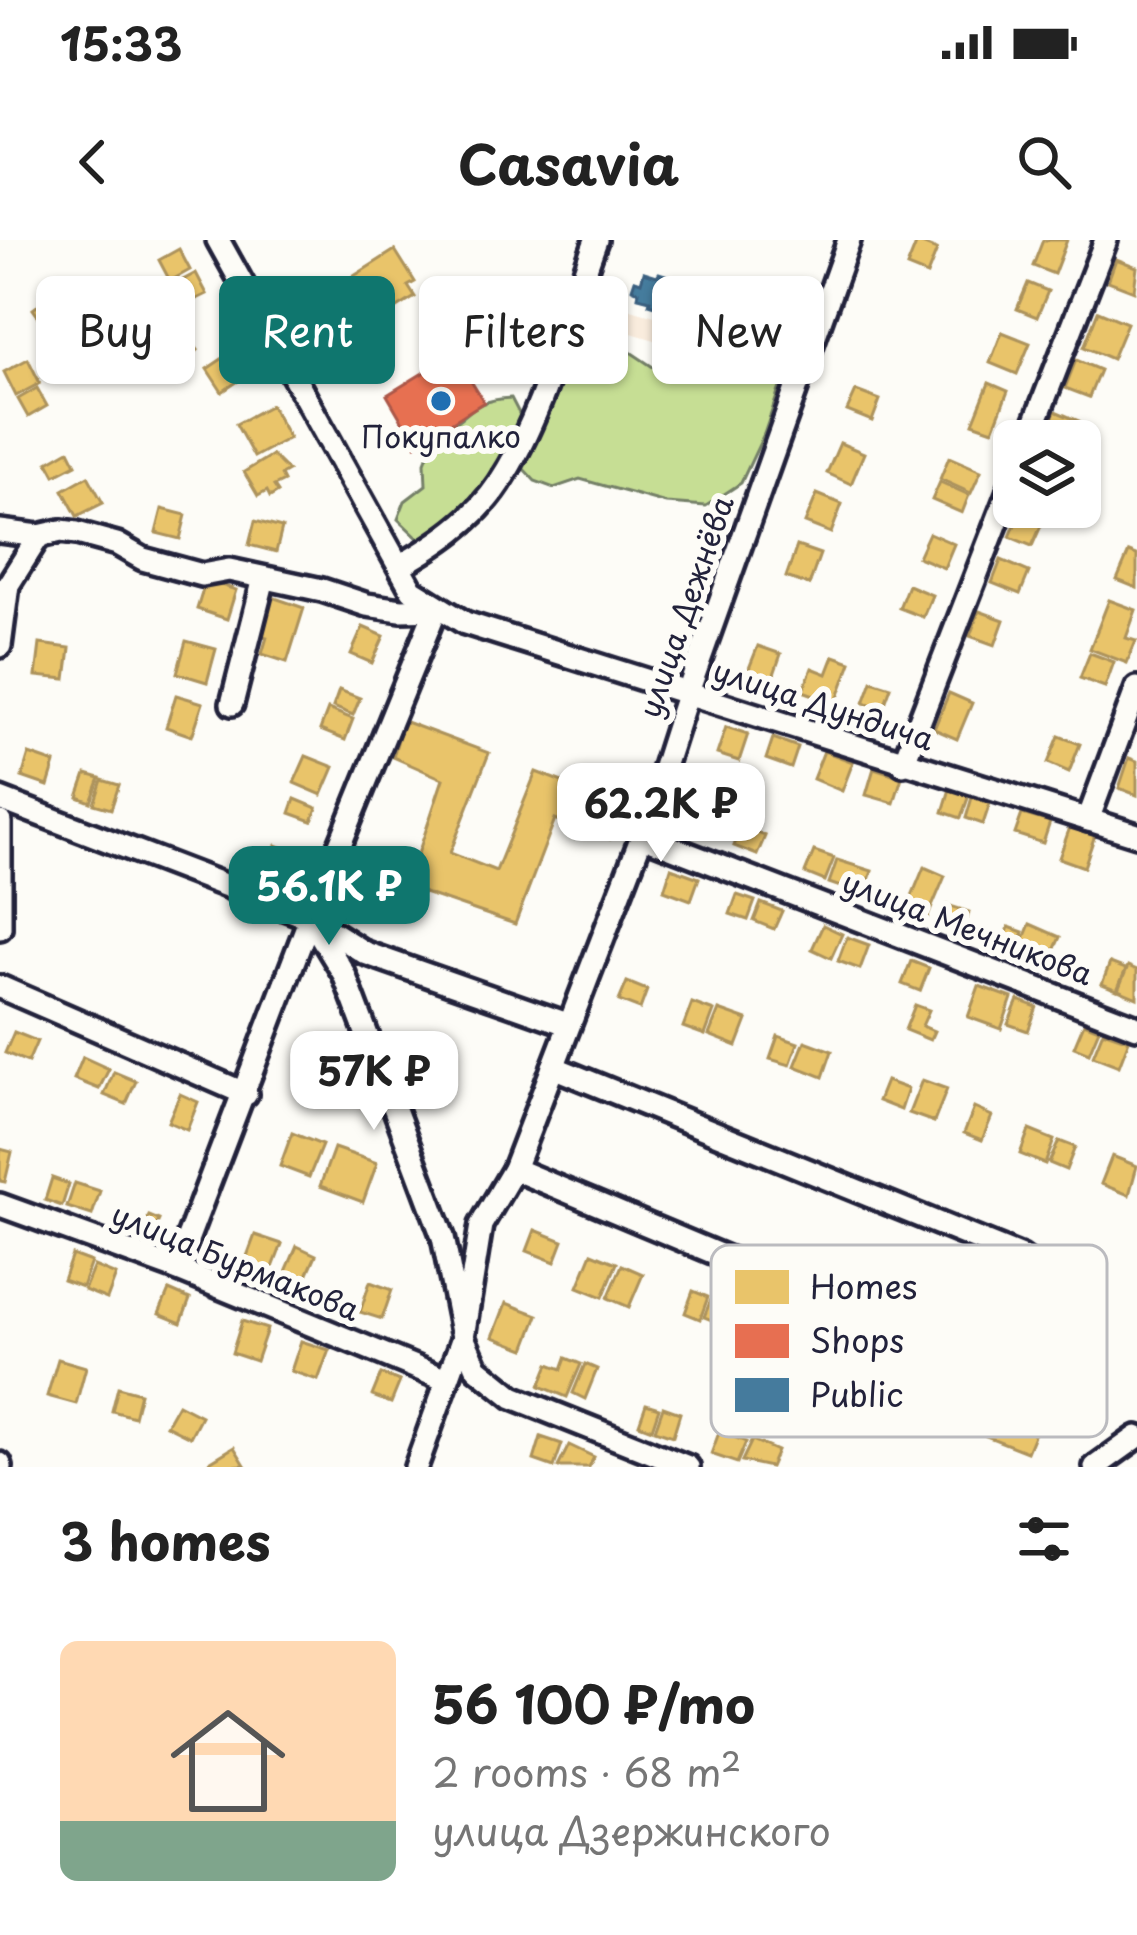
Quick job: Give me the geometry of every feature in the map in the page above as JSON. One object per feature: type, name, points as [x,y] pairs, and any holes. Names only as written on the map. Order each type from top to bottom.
[{"type":"street","points":[[176,1269],[310,918],[436,608],[412,590],[218,240]]},
{"type":"street","points":[[400,566],[446,539],[497,486],[530,425],[596,240]]},
{"type":"street","name":"улица Дежнёва","points":[[416,1467],[463,1336],[481,1225],[514,1169],[642,836],[687,695],[850,240]]},
{"type":"street","points":[[1036,420],[1106,240]]},
{"type":"street","points":[[903,764],[995,528]]},
{"type":"street","points":[[0,531],[39,536],[8,585],[0,646]]},
{"type":"street","name":"улица Дундича","points":[[39,536],[77,533],[117,544],[142,559],[202,575],[229,570],[367,605],[436,608],[465,623],[687,695],[1137,835]]},
{"type":"street","points":[[232,704],[264,578]]},
{"type":"street","points":[[1088,820],[1137,688]]},
{"type":"street","points":[[0,799],[310,918],[364,953],[567,1024]]},
{"type":"street","points":[[0,822],[0,928]]},
{"type":"street","name":"улица Мечникова","points":[[642,836],[1137,1027]]},
{"type":"street","points":[[310,918],[344,974],[443,1237],[463,1336],[477,1369],[513,1397],[688,1467]]},
{"type":"street","points":[[0,987],[246,1094]]},
{"type":"street","points":[[553,1067],[991,1245]]},
{"type":"street","points":[[514,1169],[711,1251]]},
{"type":"street","name":"улица Бурмакова","points":[[0,1205],[176,1269],[446,1379]]},
{"type":"street","points":[[1096,1467],[1137,1437]]},
{"type":"shaded area","points":[[628,308],[652,315],[652,339],[628,332]]},
{"type":"green space","points":[[628,350],[652,366],[652,384],[781,384],[741,483],[706,506],[666,503],[580,479],[554,488],[535,481],[522,467],[553,384],[628,384]]},
{"type":"green space","points":[[511,398],[524,423],[502,461],[470,502],[423,543],[398,519],[405,501],[426,485],[425,462],[436,434],[477,406]]},
{"type":"building: Homes","points":[[1043,240],[1067,240],[1054,274],[1033,266]]},
{"type":"building: Homes","points":[[917,242],[937,250],[927,275],[907,267]]},
{"type":"building: Homes","points":[[179,249],[190,270],[167,276],[159,260]]},
{"type":"building: Homes","points":[[395,250],[415,282],[408,286],[415,297],[395,310],[395,276],[354,276]]},
{"type":"building: Homes","points":[[1116,259],[1137,267],[1134,291],[1108,281]]},
{"type":"building: Homes","points":[[196,273],[207,294],[195,300],[195,276],[190,276]]},
{"type":"building: Homes","points":[[1028,283],[1048,291],[1037,317],[1017,309]]},
{"type":"building: Homes","points":[[1098,311],[1127,323],[1112,359],[1084,347]]},
{"type":"building: Homes","points":[[1002,332],[1030,343],[1017,374],[990,363]]},
{"type":"building: Homes","points":[[28,359],[38,384],[16,396],[4,372]]},
{"type":"building: Homes","points":[[1076,360],[1100,370],[1089,397],[1065,388]]},
{"type":"building: Homes","points":[[219,361],[219,384],[234,384],[222,392],[207,369]]},
{"type":"building: Homes","points":[[989,383],[1008,391],[993,430],[973,423]]},
{"type":"building: Homes","points":[[37,388],[47,406],[28,417],[18,399]]},
{"type":"building: Homes","points":[[856,391],[880,400],[872,421],[847,411]]},
{"type":"building: Homes","points":[[271,405],[289,438],[254,457],[236,424]]},
{"type":"building: Homes","points":[[1055,411],[1077,420],[1051,420]]},
{"type":"building: Homes","points":[[840,443],[864,453],[851,484],[827,473]]},
{"type":"building: Homes","points":[[69,450],[76,464],[55,475],[48,462]]},
{"type":"building: Homes","points":[[272,455],[288,471],[281,475],[284,481],[274,486],[278,492],[258,496],[244,472]]},
{"type":"building: Homes","points":[[949,457],[981,471],[971,493],[940,479]]},
{"type":"building: Homes","points":[[88,476],[103,503],[77,516],[63,490]]},
{"type":"building: Homes","points":[[940,482],[969,495],[962,513],[932,500]]},
{"type":"building: Homes","points":[[817,494],[842,504],[831,533],[805,523]]},
{"type":"building: Homes","points":[[162,509],[186,515],[180,539],[156,533]]},
{"type":"building: Homes","points":[[255,521],[282,528],[276,552],[249,545]]},
{"type":"building: Homes","points":[[1014,528],[1040,528],[1032,546],[1010,537]]},
{"type":"building: Homes","points":[[929,533],[954,544],[944,568],[918,557]]},
{"type":"building: Homes","points":[[797,546],[820,554],[809,585],[786,577]]},
{"type":"building: Homes","points":[[1129,552],[1137,555],[1137,588],[1117,580]]},
{"type":"building: Homes","points":[[1001,560],[1029,572],[1020,594],[992,583]]},
{"type":"building: Homes","points":[[206,580],[236,590],[227,619],[197,609]]},
{"type":"building: Homes","points":[[908,585],[932,595],[923,617],[899,608]]},
{"type":"building: Homes","points":[[272,597],[304,608],[287,662],[262,654],[267,637],[260,635]]},
{"type":"building: Homes","points":[[1109,600],[1136,610],[1126,638],[1136,641],[1127,663],[1090,649]]},
{"type":"building: Homes","points":[[979,611],[1004,620],[995,645],[970,636]]},
{"type":"building: Homes","points":[[363,627],[384,636],[372,663],[351,654]]},
{"type":"building: Homes","points":[[186,641],[216,649],[207,682],[177,673]]},
{"type":"building: Homes","points":[[40,644],[70,648],[66,679],[36,676]]},
{"type":"building: Homes","points":[[758,646],[781,654],[772,680],[748,671]]},
{"type":"building: Homes","points":[[1090,653],[1114,662],[1105,687],[1080,678]]},
{"type":"building: Homes","points":[[834,656],[851,662],[836,703],[803,691],[812,668],[827,674]]},
{"type":"building: Homes","points":[[872,681],[891,687],[883,709],[864,703]]},
{"type":"building: Homes","points":[[339,690],[360,698],[353,715],[333,707]]},
{"type":"building: Homes","points":[[949,693],[972,703],[957,739],[934,729]]},
{"type":"building: Homes","points":[[176,695],[203,703],[192,736],[166,727]]},
{"type":"building: Homes","points":[[328,709],[353,719],[345,740],[320,730]]},
{"type":"building: Homes","points":[[403,721],[489,753],[450,853],[496,871],[536,772],[623,805],[610,839],[555,819],[515,924],[407,887],[443,779],[393,757]]},
{"type":"building: Homes","points":[[726,727],[748,734],[739,761],[717,754]]},
{"type":"building: Homes","points":[[1059,736],[1080,744],[1069,772],[1048,763]]},
{"type":"building: Homes","points":[[773,738],[798,747],[791,768],[766,759]]},
{"type":"building: Homes","points":[[824,751],[853,762],[842,791],[813,779]]},
{"type":"building: Homes","points":[[29,754],[55,763],[48,786],[22,777]]},
{"type":"building: Homes","points":[[306,756],[334,767],[322,795],[294,783]]},
{"type":"building: Homes","points":[[1129,758],[1137,761],[1137,795],[1119,788]]},
{"type":"building: Homes","points":[[874,768],[902,777],[894,803],[866,795]]},
{"type":"building: Homes","points":[[86,774],[100,778],[91,802],[78,797]]},
{"type":"building: Homes","points":[[102,780],[119,785],[111,809],[94,804]]},
{"type":"building: Homes","points":[[950,789],[969,795],[961,818],[943,812]]},
{"type":"building: Homes","points":[[973,794],[991,800],[983,824],[966,818]]},
{"type":"building: Homes","points":[[295,799],[317,808],[312,821],[290,813]]},
{"type":"building: Homes","points":[[698,806],[717,814],[709,834],[690,826]]},
{"type":"building: Homes","points":[[1022,814],[1050,822],[1043,843],[1015,834]]},
{"type":"building: Homes","points":[[742,826],[765,836],[757,855],[734,846]]},
{"type":"building: Homes","points":[[1070,827],[1095,835],[1084,867],[1059,858]]},
{"type":"building: Homes","points":[[276,845],[300,854],[290,879],[266,870]]},
{"type":"building: Homes","points":[[814,851],[834,858],[825,881],[805,873]]},
{"type":"building: Homes","points":[[837,860],[872,871],[864,895],[829,883]]},
{"type":"building: Homes","points":[[924,867],[945,876],[926,921],[905,913]]},
{"type":"building: Homes","points":[[671,868],[699,878],[691,900],[664,890]]},
{"type":"building: Homes","points":[[737,895],[755,901],[748,920],[730,914]]},
{"type":"building: Homes","points":[[761,903],[782,911],[774,929],[754,921]]},
{"type":"building: Homes","points":[[947,905],[969,912],[964,931],[941,924]]},
{"type":"building: Homes","points":[[1030,924],[1060,937],[1047,966],[1018,953]]},
{"type":"building: Homes","points":[[823,925],[842,934],[831,958],[812,949]]},
{"type":"building: Homes","points":[[1009,927],[1023,932],[1016,952],[1002,947]]},
{"type":"building: Homes","points":[[847,937],[869,945],[860,969],[838,961]]},
{"type":"building: Homes","points":[[911,961],[929,968],[920,991],[902,984]]},
{"type":"building: Homes","points":[[1110,963],[1126,969],[1117,990],[1102,984]]},
{"type":"building: Homes","points":[[1128,966],[1137,970],[1137,998],[1118,990]]},
{"type":"building: Homes","points":[[627,982],[647,990],[640,1009],[619,1001]]},
{"type":"building: Homes","points":[[979,986],[1012,998],[1001,1029],[968,1017]]},
{"type":"building: Homes","points":[[1018,1000],[1037,1007],[1028,1031],[1008,1024]]},
{"type":"building: Homes","points":[[692,1003],[714,1011],[705,1035],[683,1027]]},
{"type":"building: Homes","points":[[915,1005],[929,1010],[922,1026],[934,1031],[930,1040],[905,1030]]},
{"type":"building: Homes","points":[[719,1010],[747,1020],[737,1046],[709,1035]]},
{"type":"building: Homes","points":[[1084,1023],[1099,1029],[1089,1053],[1074,1047]]},
{"type":"building: Homes","points":[[1103,1031],[1129,1040],[1119,1066],[1093,1056]]},
{"type":"building: Homes","points":[[14,1032],[37,1041],[28,1062],[5,1053]]},
{"type":"building: Homes","points":[[778,1036],[798,1043],[790,1065],[770,1059]]},
{"type":"building: Homes","points":[[805,1041],[832,1051],[823,1077],[795,1066]]},
{"type":"building: Homes","points":[[83,1057],[109,1069],[99,1089],[74,1079]]},
{"type":"building: Homes","points":[[114,1072],[136,1081],[126,1104],[104,1095]]},
{"type":"building: Homes","points":[[922,1080],[947,1089],[934,1122],[909,1113]]},
{"type":"building: Homes","points":[[886,1081],[908,1089],[901,1110],[878,1101]]},
{"type":"building: Homes","points":[[180,1094],[198,1102],[187,1130],[168,1122]]},
{"type":"building: Homes","points":[[974,1108],[992,1116],[982,1140],[964,1133]]},
{"type":"building: Homes","points":[[1029,1130],[1054,1140],[1045,1164],[1020,1154]]},
{"type":"building: Homes","points":[[292,1133],[322,1145],[309,1177],[280,1166]]},
{"type":"building: Homes","points":[[1059,1141],[1075,1147],[1066,1170],[1049,1163]]},
{"type":"building: Homes","points":[[334,1148],[377,1163],[363,1202],[320,1186]]},
{"type":"building: Homes","points":[[0,1149],[12,1152],[5,1182],[0,1181]]},
{"type":"building: Homes","points":[[1112,1156],[1137,1166],[1129,1195],[1101,1184]]},
{"type":"building: Homes","points":[[52,1178],[69,1184],[62,1206],[45,1200]]},
{"type":"building: Homes","points":[[75,1183],[100,1191],[92,1215],[67,1207]]},
{"type":"building: Homes","points":[[149,1216],[159,1220],[150,1240],[140,1235]]},
{"type":"building: Homes","points":[[535,1230],[563,1241],[555,1262],[527,1251]]},
{"type":"building: Homes","points":[[255,1235],[282,1244],[266,1286],[255,1281],[258,1272],[243,1267]]},
{"type":"building: Homes","points":[[297,1246],[316,1255],[300,1291],[281,1283]]},
{"type":"building: Homes","points":[[592,1253],[617,1263],[603,1297],[578,1287]]},
{"type":"building: Homes","points":[[72,1255],[91,1262],[82,1287],[63,1280]]},
{"type":"building: Homes","points":[[622,1265],[643,1274],[629,1307],[608,1298]]},
{"type":"building: Homes","points":[[94,1266],[116,1275],[107,1299],[84,1290]]},
{"type":"building: Homes","points":[[370,1282],[392,1290],[382,1319],[360,1312]]},
{"type":"building: Homes","points":[[169,1290],[190,1299],[181,1323],[159,1314]]},
{"type":"building: Homes","points":[[693,1291],[708,1297],[700,1319],[685,1313]]},
{"type":"building: Homes","points":[[506,1303],[538,1315],[525,1349],[493,1337]]},
{"type":"building: Homes","points":[[242,1321],[267,1329],[256,1361],[232,1353]]},
{"type":"building: Homes","points":[[301,1341],[329,1350],[318,1380],[291,1371]]},
{"type":"building: Homes","points":[[566,1358],[581,1364],[567,1397],[540,1386],[549,1364],[562,1369]]},
{"type":"building: Homes","points":[[58,1359],[86,1367],[76,1404],[47,1396]]},
{"type":"building: Homes","points":[[585,1364],[597,1369],[585,1399],[573,1393]]},
{"type":"building: Homes","points":[[381,1374],[400,1381],[391,1403],[372,1396]]},
{"type":"building: Homes","points":[[118,1387],[140,1393],[134,1417],[112,1411]]},
{"type":"building: Homes","points":[[178,1404],[201,1416],[190,1437],[166,1425]]},
{"type":"building: Homes","points":[[646,1404],[659,1408],[652,1429],[639,1424]]},
{"type":"building: Homes","points":[[663,1407],[680,1413],[673,1436],[655,1430]]},
{"type":"building: Homes","points":[[541,1437],[562,1444],[554,1467],[534,1460]]},
{"type":"building: Homes","points":[[717,1437],[746,1442],[737,1463],[711,1454]]},
{"type":"building: Homes","points":[[989,1437],[1033,1437],[1027,1452]]},
{"type":"building: Homes","points":[[752,1440],[777,1451],[770,1467],[742,1461]]},
{"type":"building: Homes","points":[[569,1445],[594,1457],[589,1467],[558,1467]]},
{"type":"building: Homes","points":[[234,1447],[245,1465],[211,1467],[208,1463]]},
{"type":"building: Shops","points":[[419,375],[419,384],[473,384],[484,402],[416,445],[387,395]]},
{"type":"building: Public","points":[[644,272],[657,276],[652,276],[652,305],[632,289],[635,280],[641,282]]},
{"type":"place","name":"Покупалко","points":[[441,401]]}]
